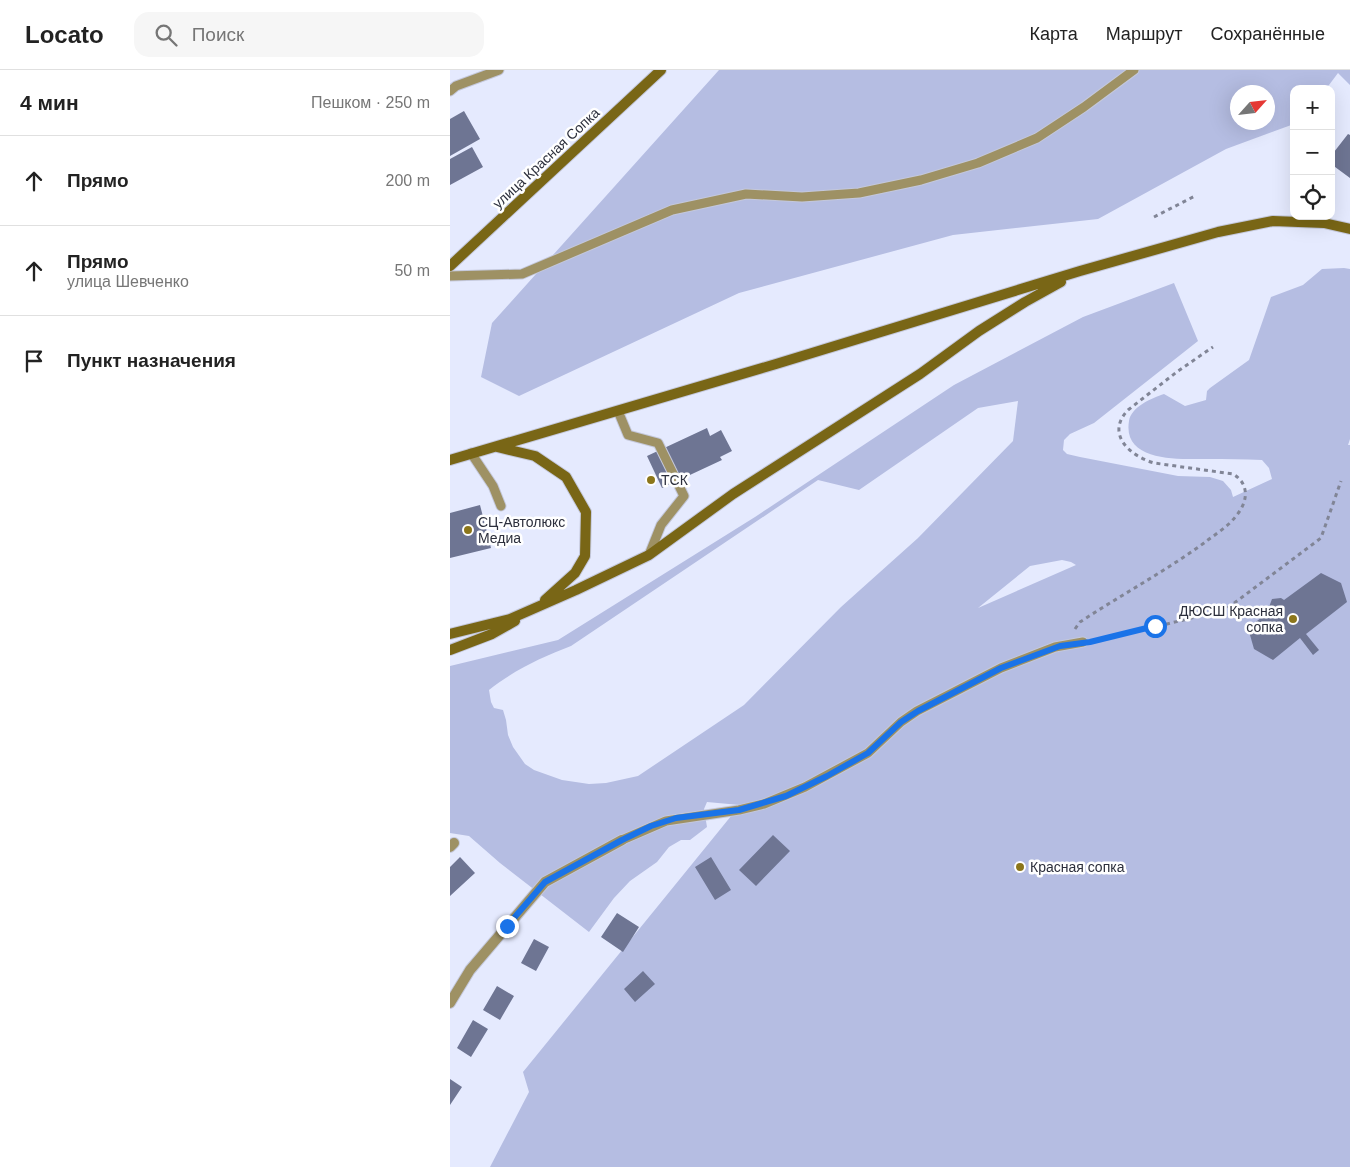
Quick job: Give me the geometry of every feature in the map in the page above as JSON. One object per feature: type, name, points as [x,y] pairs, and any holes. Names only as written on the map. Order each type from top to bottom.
[{"type":"street","name":"улица Красная Сопка","points":[[450,266],[661,70]]},
{"type":"street","points":[[450,460],[1080,271],[1218,232],[1273,221],[1324,223],[1350,229]]},
{"type":"street","points":[[450,634],[510,618],[538,607],[649,555],[733,494],[920,374],[979,331],[1080,271]]},
{"type":"street","points":[[450,650],[492,634],[538,607],[574,573],[586,556],[586,512],[566,477],[534,456],[496,447]]},
{"type":"street","points":[[450,1002],[470,970],[545,882],[622,840]]},
{"type":"lane","points":[[450,91],[456,86],[499,70]]},
{"type":"lane","points":[[450,276],[522,274],[672,210],[746,194],[802,197],[859,193],[921,180],[978,163],[1037,138],[1084,107],[1134,70]]},
{"type":"lane","points":[[618,411],[628,435],[658,443],[684,496],[661,525],[649,555]]},
{"type":"lane","points":[[471,454],[493,486],[500,506]]},
{"type":"lane","points":[[622,840],[666,821],[739,810],[764,804],[792,793],[868,753],[901,722],[918,711],[1001,668],[1055,647],[1083,642]]},
{"type":"path","points":[[1154,217],[1195,196]]},
{"type":"path","points":[[1213,347],[1178,371],[1126,412],[1120,422],[1120,432],[1122,440],[1129,451],[1145,460],[1154,463],[1233,474],[1240,479],[1246,488],[1246,498],[1231,522],[1194,550],[1153,578],[1080,622],[1075,627],[1078,638],[1083,642],[1127,634],[1225,610],[1321,538],[1341,481]]},
{"type":"shaded area","points":[[719,70],[1350,70],[1350,85],[1338,73],[1329,85],[1290,85],[1290,125],[1226,149],[1098,219],[953,235],[739,293],[519,396],[481,377],[492,323]]},
{"type":"shaded area","name":"Красная сопка","points":[[1322,269],[1350,269],[1350,439],[1348,445],[1350,445],[1350,1167],[490,1167],[529,1092],[523,1072],[740,805],[707,802],[704,809],[707,827],[690,840],[681,840],[669,847],[657,862],[630,881],[614,898],[589,932],[500,863],[469,836],[450,833],[450,666],[558,640],[755,517],[954,385],[1083,317],[1174,283],[1198,341],[1094,423],[1070,434],[1064,440],[1063,450],[1067,454],[1080,457],[1178,476],[1210,477],[1223,481],[1231,490],[1233,497],[1272,479],[1269,468],[1262,460],[1183,459],[1156,456],[1135,445],[1129,435],[1129,421],[1138,407],[1164,394],[1185,406],[1206,400],[1207,391],[1210,388],[1249,360],[1271,297],[1303,285]],"holes":[[[1018,401],[1013,441],[918,538],[841,607],[744,705],[638,776],[606,783],[589,784],[562,780],[534,770],[525,764],[513,747],[508,735],[503,710],[494,708],[491,702],[489,690],[508,676],[571,646],[818,480],[859,490],[978,408]],[[1062,560],[1076,565],[978,608],[1030,566]]]},
{"type":"building","points":[[464,111],[480,139],[450,156],[450,119]]},
{"type":"building","points":[[1348,134],[1350,135],[1350,178],[1335,167],[1335,151]]},
{"type":"building","points":[[472,147],[483,167],[450,185],[450,159]]},
{"type":"building","points":[[707,428],[710,436],[721,430],[732,451],[720,457],[722,460],[662,488],[647,456]]},
{"type":"building","name":"СЦ-Автолюкс Медиа","points":[[480,505],[491,548],[450,558],[450,513]]},
{"type":"building","name":"ДЮСШ Красная сопка","points":[[1321,573],[1341,583],[1347,602],[1306,634],[1319,650],[1313,655],[1300,638],[1273,660],[1254,649],[1248,628],[1271,610],[1269,607],[1272,599],[1281,598],[1284,600]]},
{"type":"building","points":[[773,835],[790,851],[756,886],[739,870]]},
{"type":"building","points":[[460,857],[475,873],[450,896],[450,867]]},
{"type":"building","points":[[711,857],[731,890],[715,900],[695,867]]},
{"type":"building","points":[[617,913],[639,927],[623,952],[601,937]]},
{"type":"building","points":[[534,939],[549,947],[536,971],[521,963]]},
{"type":"building","points":[[643,971],[655,984],[635,1002],[624,989]]},
{"type":"building","points":[[497,986],[514,996],[500,1020],[483,1010]]},
{"type":"building","points":[[473,1020],[488,1029],[471,1057],[457,1048]]},
{"type":"building","points":[[450,1079],[462,1087],[450,1105]]},
{"type":"place","name":"ТСК","points":[[651,480]]},
{"type":"place","name":"СЦ-Автолюкс Медиа","points":[[468,530]]},
{"type":"place","name":"ДЮСШ Красная сопка","points":[[1293,619]]},
{"type":"place","name":"Красная сопка","points":[[1020,867]]},
{"type":"route","points":[[507,926],[545,882],[651,826],[676,818],[739,810],[786,796],[868,753],[901,722],[918,711],[1001,668],[1060,646],[1078,642],[1090,642],[1155,626]]}]
